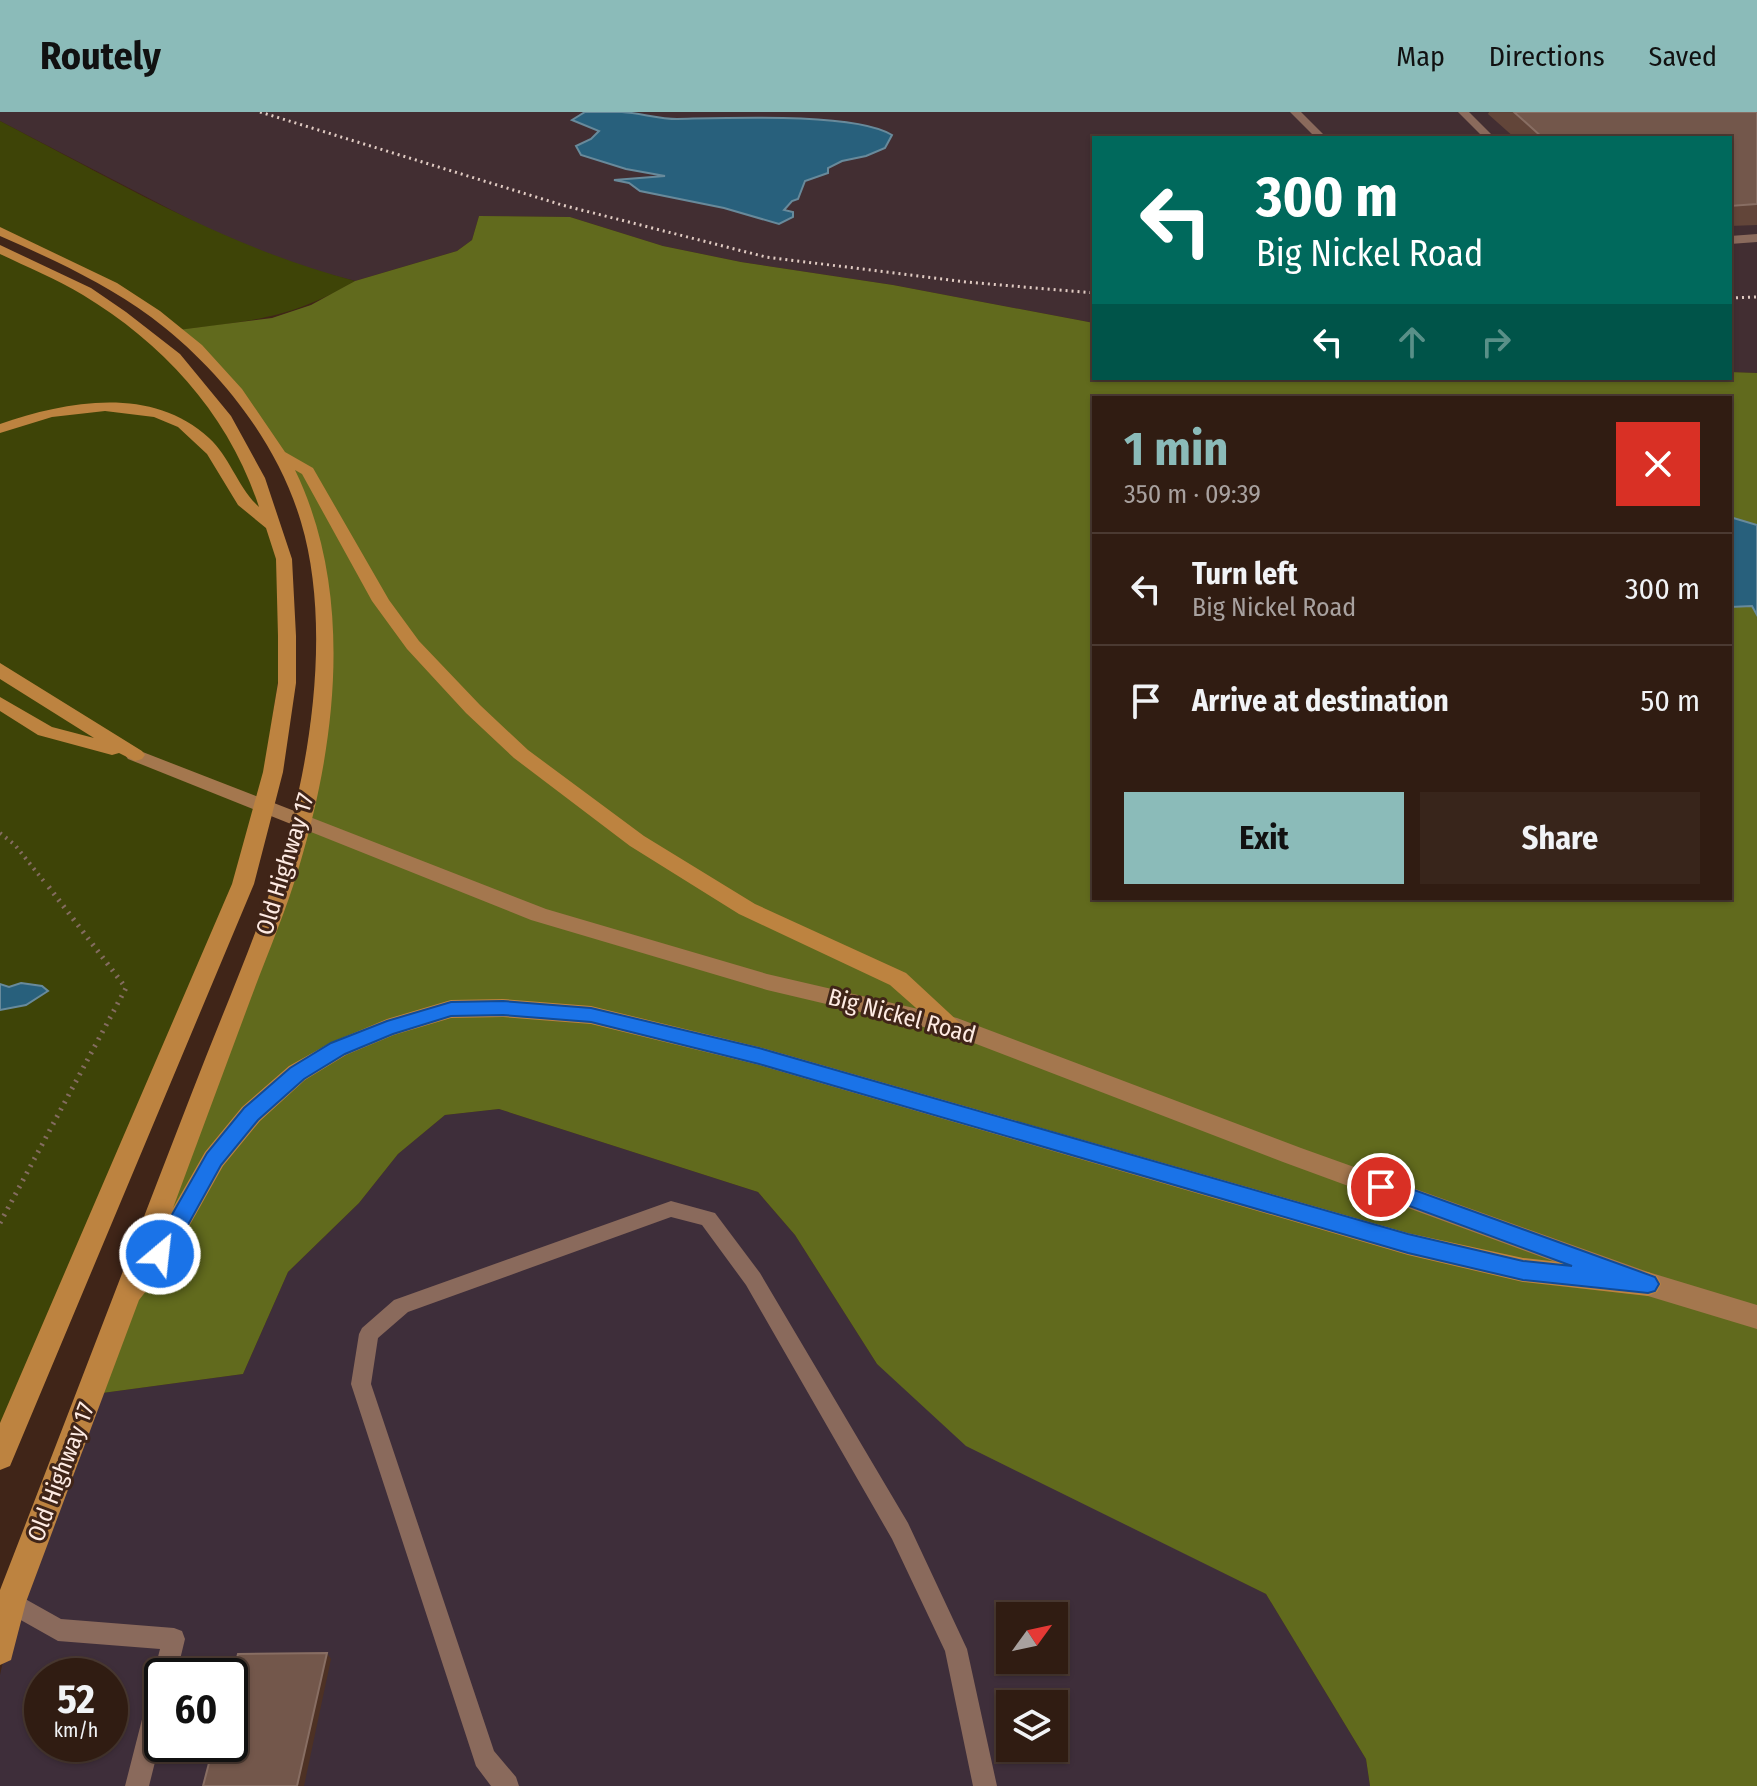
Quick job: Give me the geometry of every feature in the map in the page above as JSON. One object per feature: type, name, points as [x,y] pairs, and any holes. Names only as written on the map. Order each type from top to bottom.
[{"type":"main road","name":"Old Highway 17","points":[[0,231],[104,281],[177,330],[241,397],[279,455],[310,524],[324,606],[317,735],[303,822],[256,960],[182,1145],[11,1602],[0,1649]]},
{"type":"main road","name":"Old Highway 17","points":[[0,249],[86,291],[175,357],[200,385],[242,447],[284,559],[287,683],[273,772],[243,884],[0,1456]]},
{"type":"main road","points":[[0,429],[34,417],[79,409],[120,408],[177,420],[202,440],[222,464],[242,501],[274,527]]},
{"type":"main road","points":[[279,455],[308,471],[381,601],[413,645],[473,709],[521,754],[637,841],[747,909],[898,979],[949,1024]]},
{"type":"main road","points":[[0,668],[6,675],[135,755]]},
{"type":"main road","points":[[0,703],[45,731],[135,755]]},
{"type":"main road","name":"Big Nickel Road","points":[[135,755],[539,915],[767,982],[949,1024],[1292,1155],[1648,1284],[1757,1317]]},
{"type":"main road","points":[[127,1294],[160,1254],[214,1159],[251,1114],[297,1073],[338,1049],[387,1028],[451,1009],[503,1008],[591,1015],[759,1056],[1408,1244],[1523,1270],[1648,1284]]},
{"type":"street","points":[[1295,112],[1320,136]]},
{"type":"street","points":[[1463,112],[1488,136]]},
{"type":"street","points":[[1732,240],[1757,238]]},
{"type":"lane","points":[[507,1786],[484,1758],[361,1384],[369,1334],[401,1306],[671,1209],[708,1219],[753,1279],[900,1531],[956,1649],[985,1786]]},
{"type":"lane","points":[[11,1602],[58,1630],[174,1639],[169,1658]]},
{"type":"lane","points":[[137,1786],[144,1758]]},
{"type":"path","points":[[0,833],[15,845],[119,975],[126,988],[0,1223]]},
{"type":"shaded area","points":[[0,112],[1757,112],[1757,373],[1732,372],[1732,136],[1092,136],[1092,323],[893,285],[741,262],[663,246],[570,217],[479,216],[472,240],[457,251],[355,281],[298,266],[214,232],[0,121]]},
{"type":"shaded area","points":[[499,1109],[758,1192],[795,1235],[877,1364],[1146,1534],[1266,1594],[1366,1759],[1370,1786],[0,1786],[0,1675],[17,1598],[95,1394],[243,1374],[288,1272],[359,1203],[398,1154],[445,1115]]},
{"type":"green space","points":[[0,121],[217,232],[262,251],[355,281],[290,311],[249,321],[178,330],[145,305],[0,230]]},
{"type":"green space","points":[[479,216],[570,217],[663,246],[741,262],[893,285],[1092,323],[1092,380],[1732,380],[1732,372],[1757,373],[1757,525],[1732,518],[1732,396],[1092,396],[1092,900],[1732,900],[1732,607],[1752,606],[1757,615],[1757,1786],[1370,1786],[1366,1759],[1266,1594],[966,1446],[877,1364],[795,1235],[758,1192],[499,1109],[445,1115],[398,1154],[359,1203],[288,1272],[243,1374],[95,1394],[292,868],[326,606],[312,524],[259,421],[178,330],[272,318],[311,305],[355,281],[457,251],[472,240]]},
{"type":"green space","points":[[0,250],[84,291],[155,342],[224,419],[282,559],[285,636],[255,831],[0,1450],[0,1010],[26,1005],[48,991],[21,983],[9,987],[0,984]]},
{"type":"water","points":[[585,112],[622,112],[677,119],[820,120],[874,128],[892,135],[885,148],[842,161],[828,168],[828,173],[805,181],[798,199],[784,210],[793,212],[793,217],[779,224],[724,208],[640,191],[629,183],[614,180],[665,176],[626,169],[581,155],[576,146],[599,131],[572,120]]},
{"type":"water","points":[[1732,518],[1757,525],[1757,615],[1752,606],[1732,607]]},
{"type":"water","points":[[21,983],[42,986],[48,991],[26,1005],[0,1010],[0,984],[9,987]]},
{"type":"building","points":[[1514,112],[1757,112],[1757,204],[1732,206],[1732,136],[1541,136]]},
{"type":"building","points":[[327,1653],[297,1786],[203,1786],[209,1762],[248,1762],[248,1658],[237,1658],[238,1654]]},
{"type":"railway","points":[[260,112],[562,205],[766,257],[966,282],[1092,293]]},
{"type":"railway","points":[[1732,298],[1757,297]]},
{"type":"route","points":[[160,1254],[214,1159],[251,1114],[297,1073],[338,1049],[387,1028],[451,1009],[503,1008],[591,1015],[759,1056],[1408,1244],[1523,1270],[1648,1284],[1381,1187]]}]
